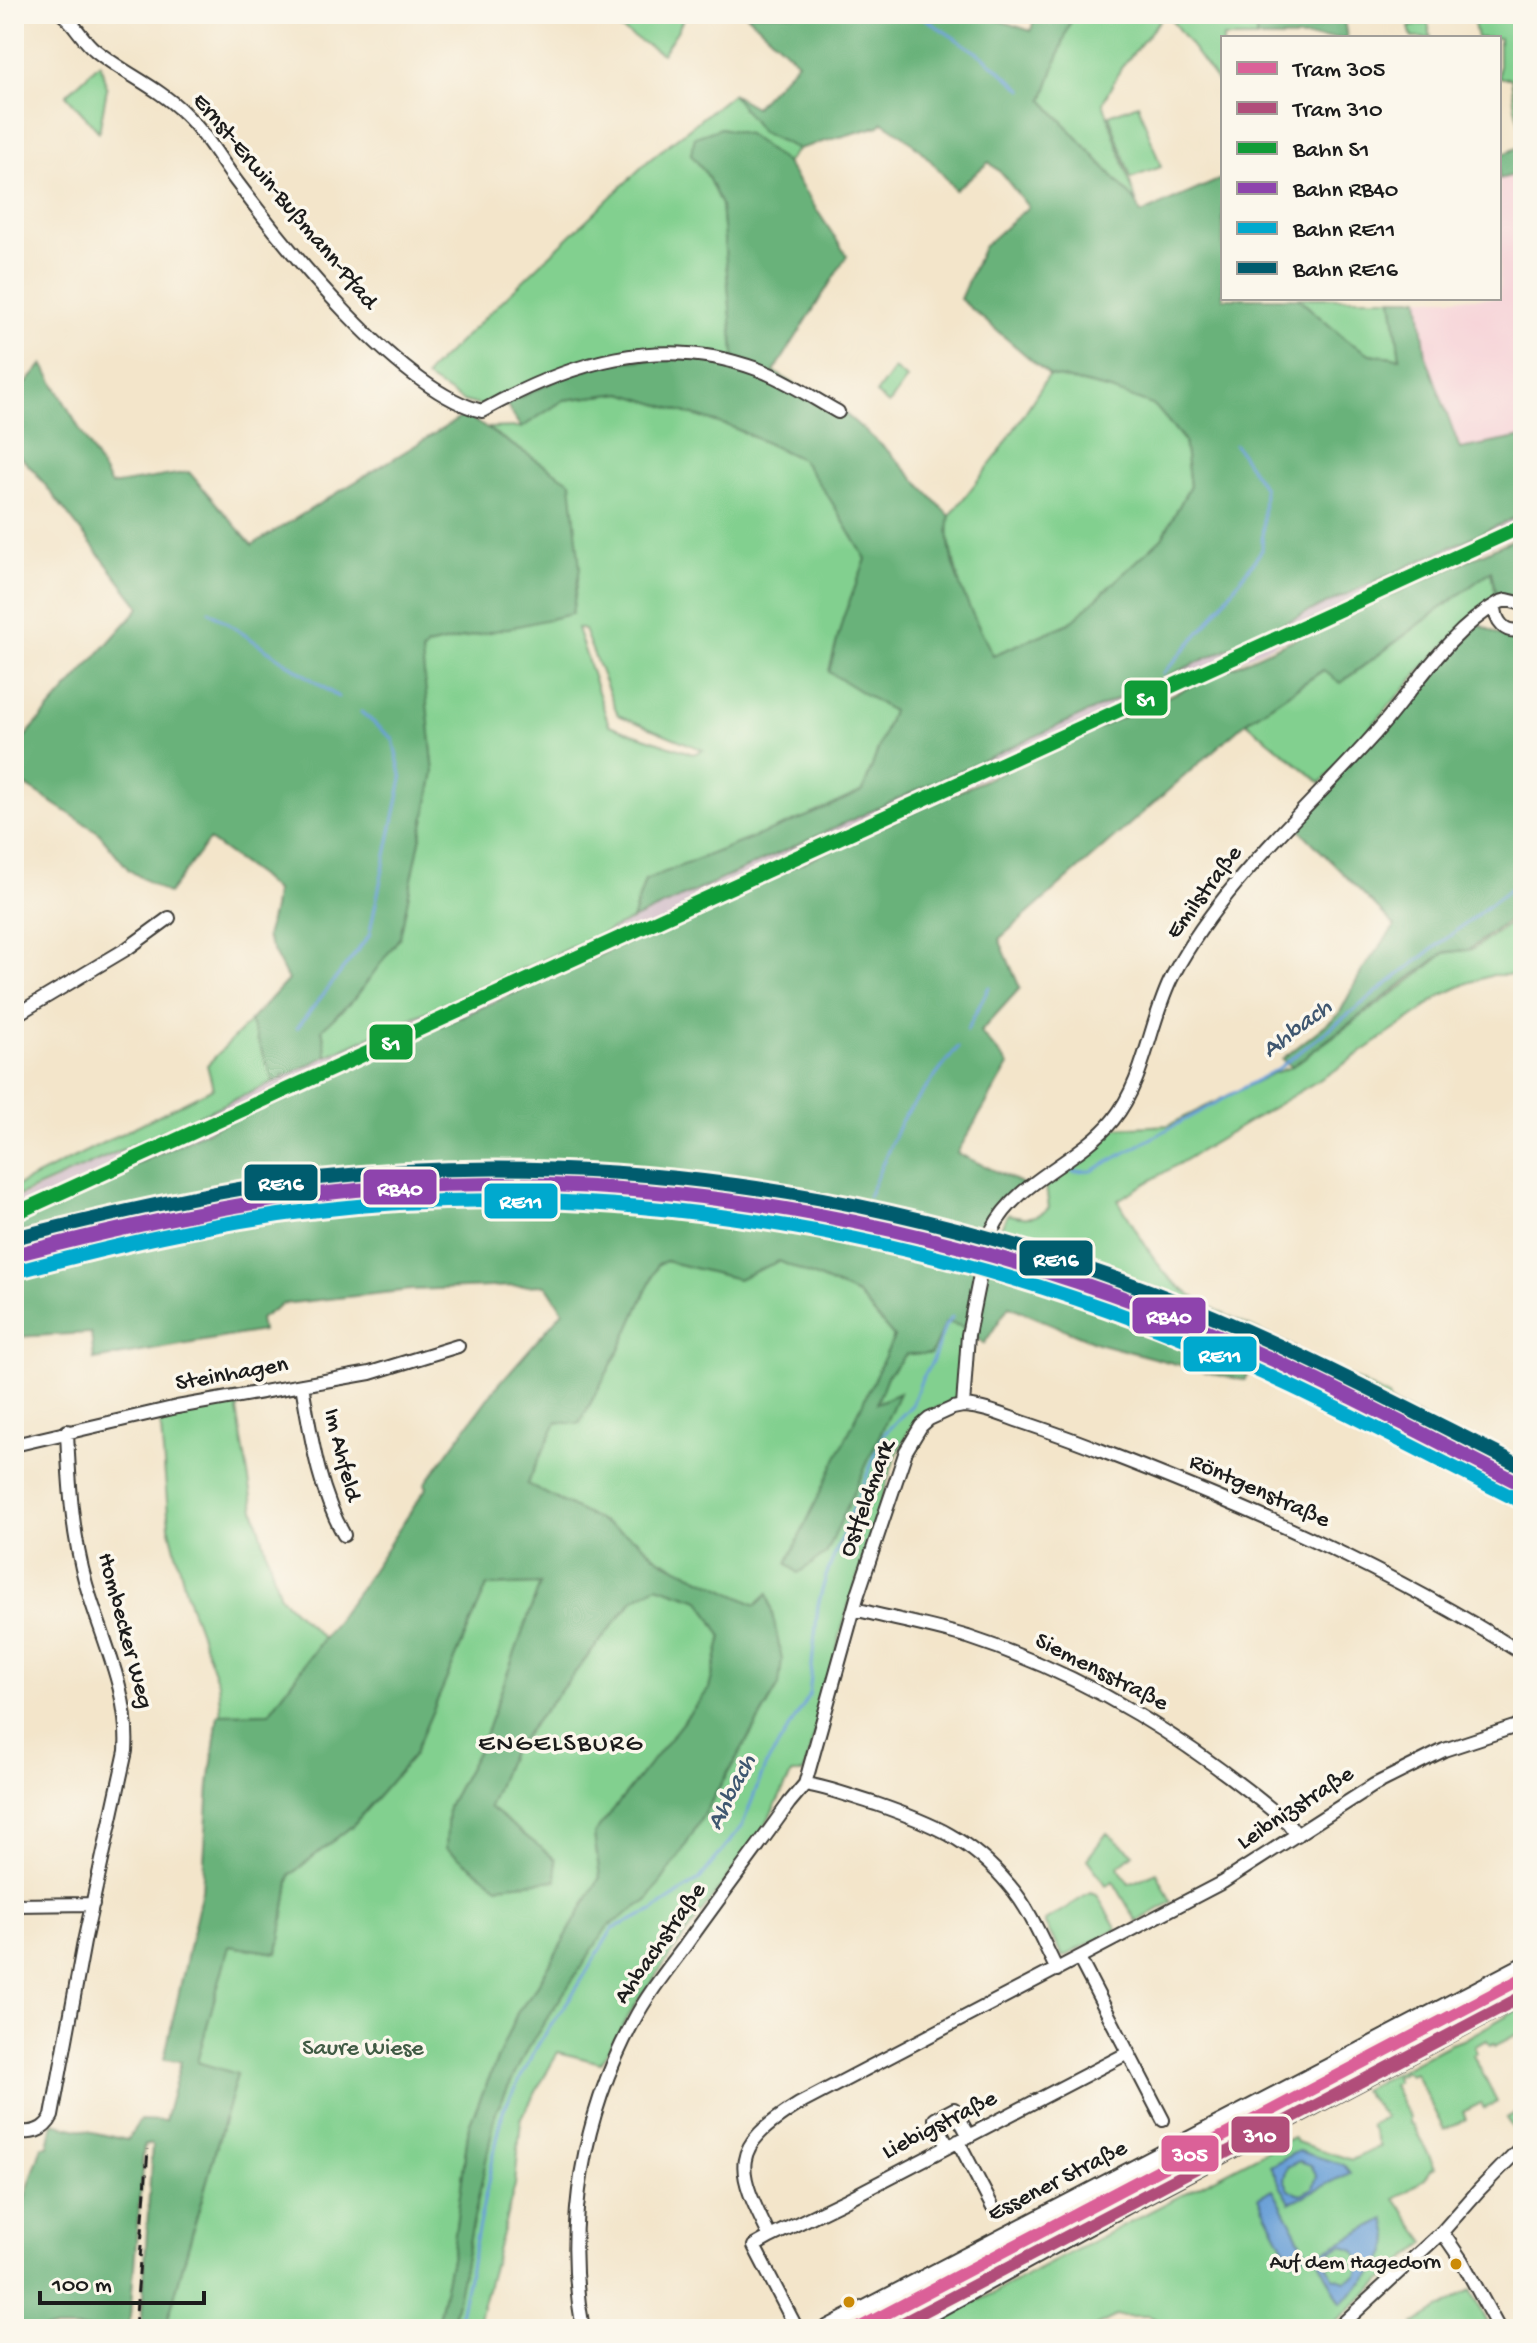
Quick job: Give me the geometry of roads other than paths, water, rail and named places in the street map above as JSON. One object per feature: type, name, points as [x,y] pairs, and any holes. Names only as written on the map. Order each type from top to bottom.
[{"type":"main road","name":"Essener Straße","points":[[829,2329],[1523,1967]]},
{"type":"main road","name":"Essener Straße","points":[[899,2329],[1523,1994]]},
{"type":"street","name":"Ernst-Erwin-Bußmann-Pfad","points":[[62,14],[94,50],[156,90],[184,113],[282,239],[340,305],[387,352],[464,407],[482,411],[510,395],[579,366],[647,353],[670,352],[758,369],[838,412]]},
{"type":"street","points":[[1523,604],[1507,600],[1495,605],[1499,623],[1507,629],[1523,629]]},
{"type":"street","name":"Emilstraße","points":[[992,1230],[1006,1208],[1098,1135],[1112,1120],[1132,1088],[1172,977],[1218,906],[1378,730],[1463,627],[1495,605]]},
{"type":"street","points":[[14,1016],[128,948],[169,918]]},
{"type":"street","points":[[963,1406],[968,1335],[983,1260]]},
{"type":"street","name":"Steinhagen","points":[[14,1445],[177,1407],[370,1373],[458,1346]]},
{"type":"street","name":"Im Ahfeld","points":[[302,1385],[322,1482],[332,1514],[344,1535]]},
{"type":"street","name":"Ostfeldmark","points":[[855,1609],[906,1451],[921,1426],[929,1419],[963,1406]]},
{"type":"street","name":"Röntgenstraße","points":[[963,1406],[982,1408],[1072,1439],[1220,1497],[1373,1568],[1478,1625],[1523,1654]]},
{"type":"street","name":"Hombecker Weg","points":[[14,2130],[35,2132],[47,2126],[52,2116],[126,1751],[127,1723],[119,1685],[90,1598],[77,1545],[69,1492],[67,1431]]},
{"type":"street","name":"Ahbachstraße","points":[[583,2329],[576,2258],[577,2199],[591,2130],[611,2068],[633,2021],[660,1981],[805,1784],[855,1609]]},
{"type":"street","name":"Siemensstraße","points":[[855,1609],[967,1637],[1052,1670],[1110,1699],[1169,1732],[1210,1760],[1288,1823],[1297,1835]]},
{"type":"street","name":"Leibnizstraße","points":[[770,2237],[754,2203],[743,2166],[761,2130],[799,2104],[1223,1882],[1374,1785],[1444,1750],[1523,1724]]},
{"type":"street","points":[[805,1784],[938,1827],[959,1839],[1011,1886],[1057,1970]]},
{"type":"street","points":[[14,1905],[93,1904]]},
{"type":"street","points":[[1079,1958],[1163,2120]]},
{"type":"street","name":"Liebigstraße","points":[[770,2237],[1128,2053]]},
{"type":"street","points":[[958,2141],[993,2208]]},
{"type":"street","points":[[1337,2329],[1442,2232],[1523,2145]]},
{"type":"street","points":[[1442,2232],[1462,2261],[1499,2329]]},
{"type":"street","points":[[770,2237],[754,2246],[797,2329]]},
{"type":"water","points":[[1298,2151],[1344,2165],[1350,2173],[1290,2203],[1270,2166]],"holes":[[[1299,2161],[1311,2165],[1317,2176],[1313,2188],[1301,2194],[1289,2190],[1284,2179],[1287,2167]]]},
{"type":"water","points":[[1273,2189],[1307,2253],[1291,2261],[1258,2197]]},
{"type":"water","points":[[1385,2219],[1390,2238],[1385,2257],[1341,2303],[1316,2255]],"holes":[[[1342,2245],[1355,2250],[1361,2262],[1357,2275],[1346,2281],[1333,2277],[1327,2264],[1331,2251]]]},
{"type":"waterway","points":[[918,14],[985,58],[1023,90]]},
{"type":"waterway","points":[[1163,674],[1207,624],[1262,550],[1264,488],[1235,445]]},
{"type":"waterway","points":[[209,611],[338,697]]},
{"type":"waterway","points":[[297,1028],[369,936],[402,779],[393,739],[361,712]]},
{"type":"waterway","name":"Ahbach","points":[[1073,1172],[1092,1171],[1279,1068],[1523,879]]},
{"type":"waterway","points":[[967,1030],[989,987]]},
{"type":"waterway","points":[[868,1197],[901,1121],[958,1047]]},
{"type":"waterway","name":"Ahbach","points":[[457,2329],[503,2111],[539,2043],[613,1928],[651,1912],[699,1880],[742,1826],[765,1767],[809,1696],[818,1605],[826,1576],[860,1492],[884,1434],[912,1405],[945,1326],[952,1317]]},
{"type":"tunnel","points":[[983,1260],[992,1230]]},
{"type":"railway","points":[[135,2329],[148,2149]]},
{"type":"tram line","name":"305","points":[[857,2329],[1523,1978]]},
{"type":"tram line","name":"310","points":[[891,2329],[1523,1996]]},
{"type":"rail line","name":"S1","points":[[14,1214],[1523,526]]},
{"type":"rail line","name":"RE16","points":[[14,1238],[234,1190],[308,1179],[415,1170],[522,1169],[630,1174],[737,1185],[843,1203],[948,1227],[1051,1257],[1152,1292],[1293,1352],[1523,1467]]},
{"type":"rail line","name":"RB40","points":[[14,1255],[123,1228],[234,1206],[308,1195],[413,1186],[519,1184],[626,1189],[733,1201],[839,1219],[943,1243],[1046,1272],[1145,1306],[1289,1368],[1523,1485]]},
{"type":"rail line","name":"RE11","points":[[18,1271],[126,1244],[235,1222],[309,1211],[413,1202],[519,1201],[625,1206],[731,1217],[837,1235],[941,1259],[1042,1288],[1141,1322],[1284,1383],[1516,1499]]},
{"type":"place","name":"Auf dem Hagedorn","points":[[1456,2264]]},
{"type":"district","name":"ENGELSBURG","points":[[561,1745]]},
{"type":"park label","name":"Saure Wiese","points":[[363,2049]]}]
